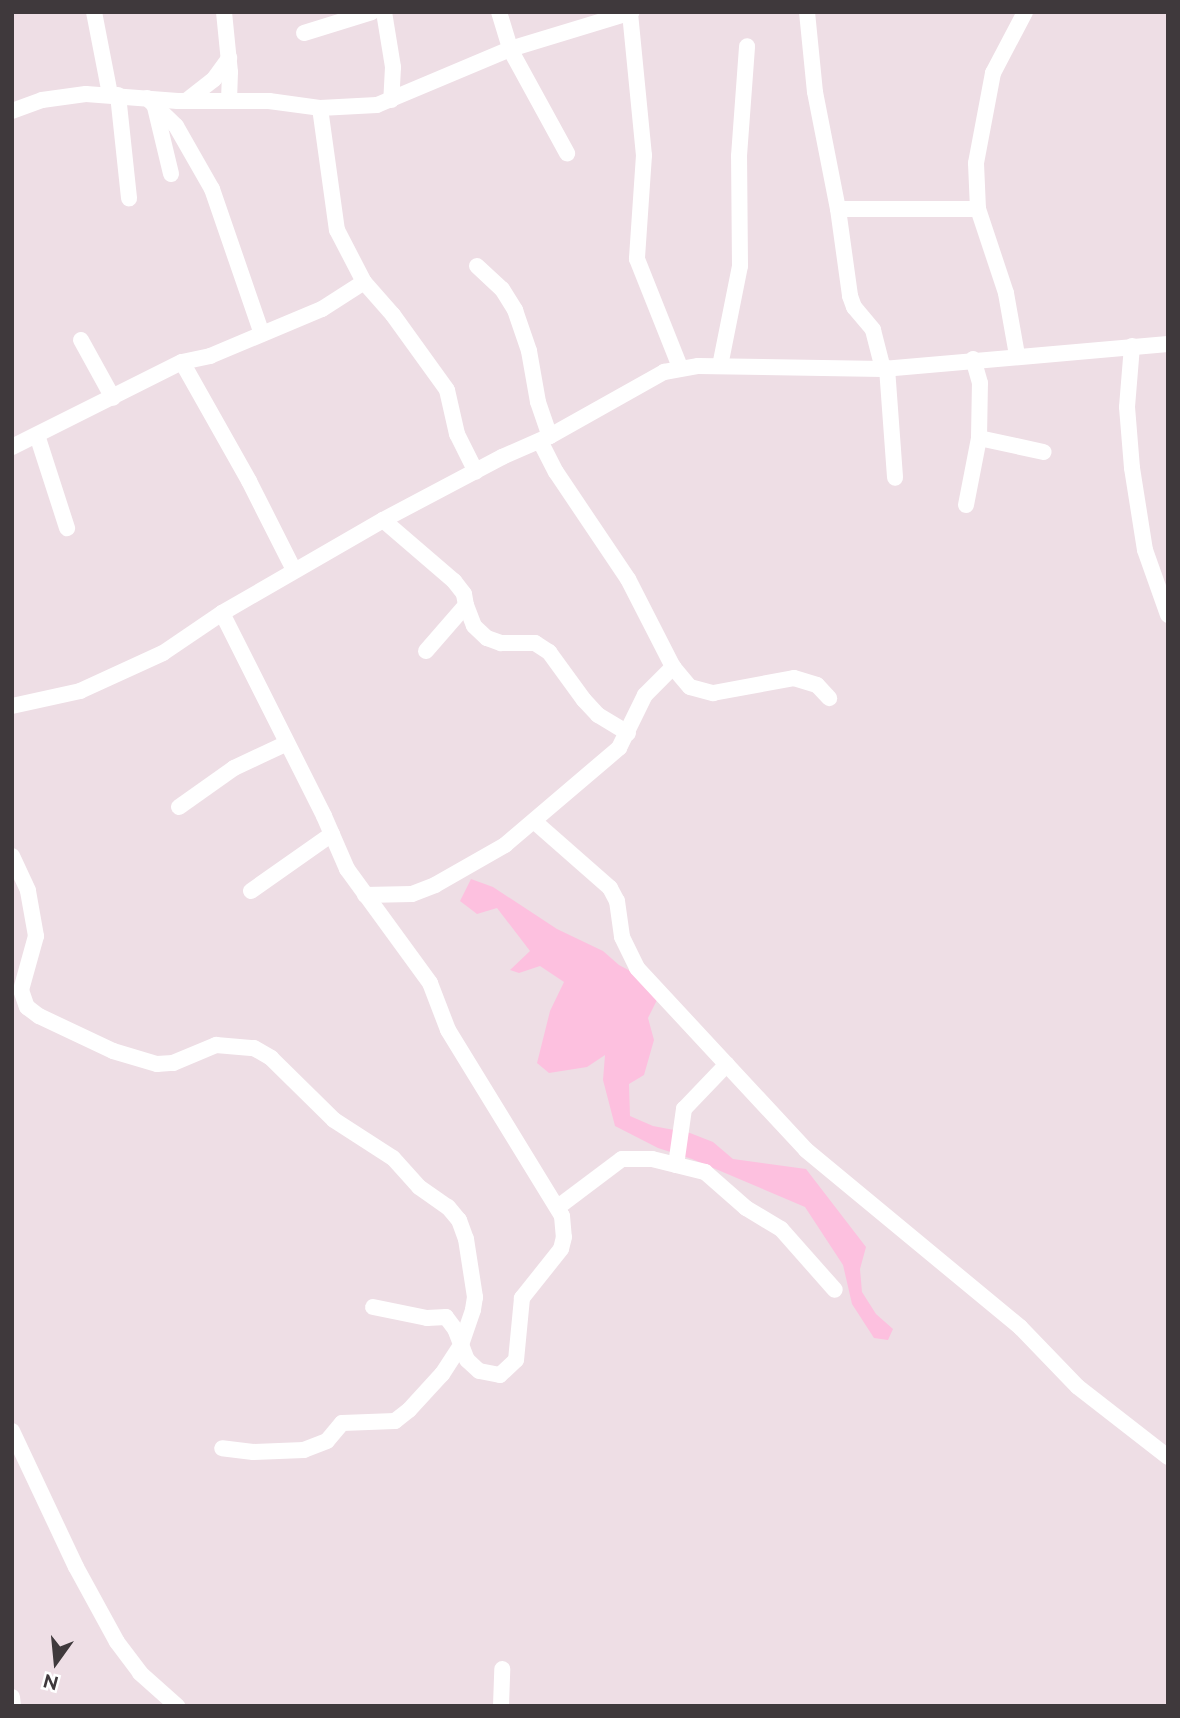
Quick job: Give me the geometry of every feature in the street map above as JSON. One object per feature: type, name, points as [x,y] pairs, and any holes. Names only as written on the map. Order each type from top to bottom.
[{"type":"street","points":[[94,12],[114,94],[128,198]]},
{"type":"street","points":[[224,12],[229,58],[229,100]]},
{"type":"street","points":[[304,33],[372,12]]},
{"type":"street","points":[[384,12],[394,67],[391,100]]},
{"type":"street","points":[[499,12],[510,49],[567,153]]},
{"type":"street","points":[[807,12],[815,92],[838,209],[850,296],[873,330],[885,369],[895,478]]},
{"type":"street","points":[[1017,355],[1006,293],[978,209],[976,163],[988,89],[1002,54],[1025,12]]},
{"type":"street","points":[[12,111],[67,95],[114,94],[151,101],[268,101],[320,108],[377,105],[510,49],[601,17],[631,13],[644,155],[637,259],[680,368]]},
{"type":"street","points":[[720,366],[740,266],[739,156],[747,46]]},
{"type":"street","points":[[186,100],[214,79],[229,58]]},
{"type":"street","points":[[151,101],[171,174]]},
{"type":"street","points":[[151,101],[183,136],[212,189],[261,334]]},
{"type":"street","points":[[320,108],[337,230],[364,282],[393,315],[447,390],[457,434],[476,472]]},
{"type":"street","points":[[838,209],[978,209]]},
{"type":"street","points":[[477,266],[502,289],[515,310],[529,351],[545,439],[556,472],[628,579],[673,667],[690,687],[703,693],[794,678],[817,685],[829,698]]},
{"type":"street","points":[[12,447],[182,362],[210,356],[323,309],[364,282]]},
{"type":"street","points":[[81,340],[113,398]]},
{"type":"street","points":[[12,706],[100,685],[163,653],[222,613],[383,520],[545,439],[664,372],[680,368],[720,366],[885,369],[1017,355],[1168,344]]},
{"type":"street","points":[[1132,346],[1127,407],[1132,468],[1145,550],[1168,615]]},
{"type":"street","points":[[966,505],[979,438],[979,383],[973,359]]},
{"type":"street","points":[[182,362],[295,570]]},
{"type":"street","points":[[37,435],[67,528]]},
{"type":"street","points":[[979,438],[1044,452]]},
{"type":"street","points":[[383,520],[454,581],[464,594],[479,634],[500,643],[535,643],[549,652],[598,715],[628,733]]},
{"type":"street","points":[[426,651],[466,605]]},
{"type":"street","points":[[222,613],[332,834],[346,869],[430,984],[449,1030],[558,1208],[565,1237],[561,1249],[522,1298],[516,1360],[500,1375],[485,1373],[467,1360],[455,1329],[446,1317],[427,1318],[373,1307]]},
{"type":"street","points":[[365,895],[412,894],[435,885],[496,851],[535,822],[619,748],[645,695],[673,667]]},
{"type":"street","points":[[178,807],[234,768],[285,744]]},
{"type":"street","points":[[535,822],[610,888],[617,901],[622,937],[637,968],[806,1150],[1020,1327],[1089,1396],[1168,1457]]},
{"type":"street","points":[[251,891],[332,834]]},
{"type":"street","points":[[12,856],[28,891],[36,936],[33,956],[22,976],[21,990],[27,1007],[39,1016],[113,1051],[157,1064],[173,1063],[216,1045],[254,1048],[271,1058],[334,1120],[393,1158],[407,1176],[434,1195],[459,1220],[466,1239],[475,1297],[461,1345],[442,1374],[395,1421],[342,1423],[327,1441],[304,1450],[253,1452],[222,1448]]},
{"type":"street","points":[[676,1166],[684,1109],[727,1064]]},
{"type":"street","points":[[558,1208],[604,1169],[622,1159],[640,1157],[705,1172],[746,1208],[781,1228],[835,1290]]},
{"type":"street","points":[[12,1431],[76,1567],[117,1642],[140,1673],[177,1706]]},
{"type":"street","points":[[501,1706],[502,1669]]},
{"type":"street","points":[[12,1697],[13,1706]]},
{"type":"shaded area","points":[[471,879],[493,887],[557,929],[603,951],[619,965],[647,980],[659,996],[648,1018],[654,1040],[644,1075],[629,1084],[630,1116],[653,1126],[690,1133],[713,1142],[733,1159],[806,1169],[866,1247],[860,1269],[862,1292],[876,1314],[893,1329],[888,1340],[874,1338],[852,1304],[843,1265],[805,1207],[692,1159],[658,1148],[615,1126],[603,1080],[605,1055],[587,1067],[549,1073],[537,1063],[550,1011],[564,982],[540,966],[519,973],[510,970],[530,951],[497,908],[477,914],[460,901]]}]
